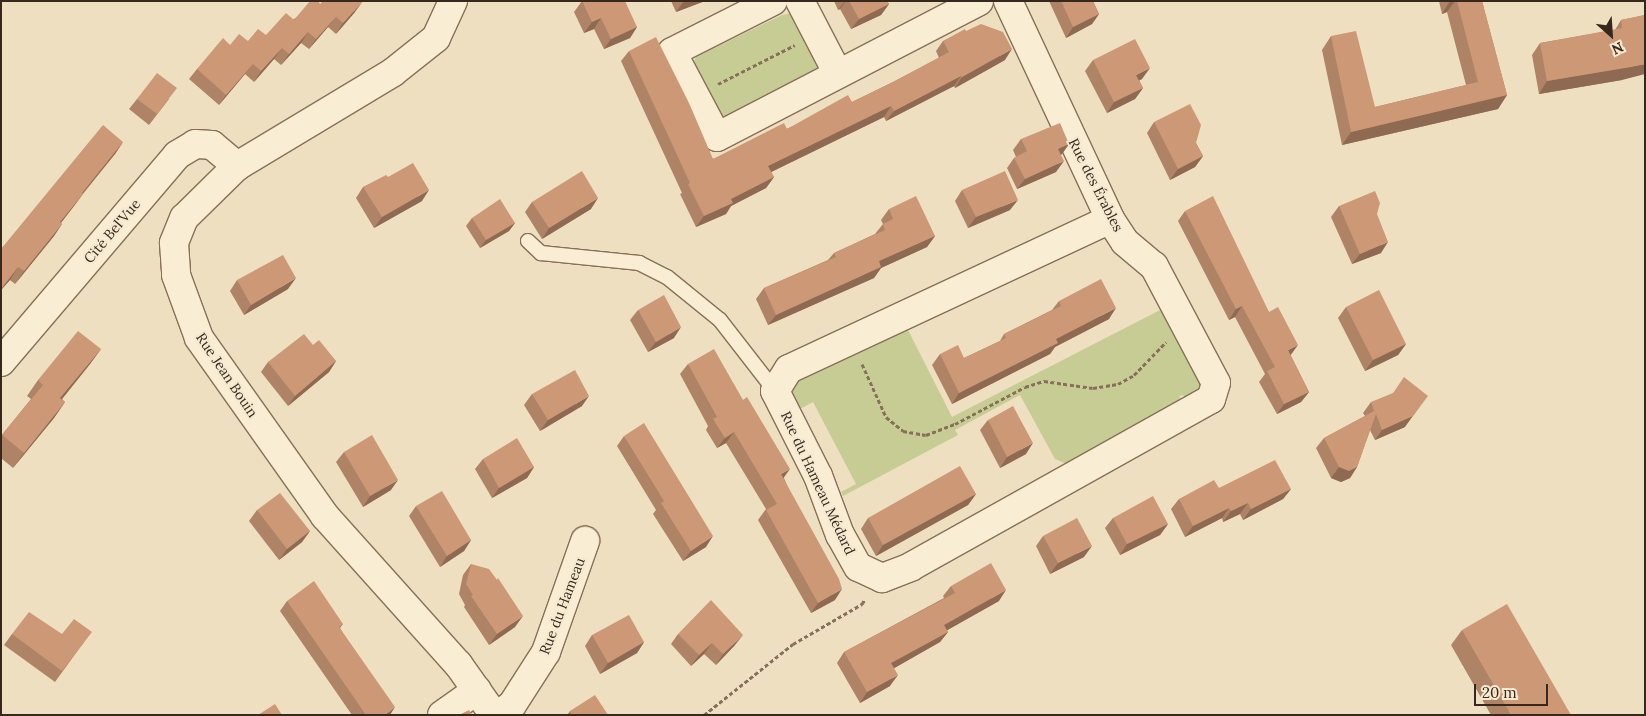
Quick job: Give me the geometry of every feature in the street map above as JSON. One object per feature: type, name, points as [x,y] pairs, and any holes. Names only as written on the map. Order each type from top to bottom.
[{"type":"street","name":"Rue Jean Bouin","points":[[453,1],[436,38],[392,74],[237,166],[184,218],[174,243],[176,275],[200,338],[325,516],[458,664],[494,715]]},
{"type":"street","points":[[773,1],[672,52],[717,137],[979,1]]},
{"type":"street","points":[[800,1],[838,74]]},
{"type":"street","name":"Rue des Érables","points":[[882,578],[911,567],[1211,399],[1216,383],[1154,266],[1126,242],[1110,219],[1008,1]]},
{"type":"street","name":"Cité Bel'Vue","points":[[1,362],[177,155],[196,144],[212,145],[237,166]]},
{"type":"street","points":[[775,391],[789,369],[1110,219]]},
{"type":"street","name":"Rue du Hameau Médard","points":[[775,391],[818,476],[840,535],[858,567],[882,578]]},
{"type":"street","name":"Rue du Hameau","points":[[498,715],[512,705],[546,652],[585,541]]},
{"type":"street","points":[[442,715],[477,690]]},
{"type":"lane","points":[[528,241],[541,253],[638,264],[667,276],[720,320],[775,391]]},
{"type":"path","points":[[695,95],[818,34]]},
{"type":"path","points":[[852,340],[886,417],[903,431],[926,435],[955,424],[1025,386],[1044,381],[1094,388],[1118,384],[1134,375],[1162,344],[1189,330]]},
{"type":"path","points":[[704,715],[793,644],[862,604],[882,578]]},
{"type":"green space","points":[[792,13],[820,67],[818,71],[730,116],[717,116],[692,65],[696,57],[782,15]]},
{"type":"green space","points":[[1166,307],[1200,374],[1201,385],[1198,393],[1187,403],[1183,395],[1179,396],[1184,406],[1067,464],[1055,459],[1020,395],[955,430],[958,435],[843,496],[841,492],[856,484],[813,402],[796,411],[793,404],[792,393],[797,380],[906,326],[952,417]]},
{"type":"building","points":[[310,1],[318,1],[320,4],[323,1],[363,1],[343,23],[336,17],[316,39],[308,32],[289,54],[282,48],[261,71],[253,64],[226,95],[197,69],[223,38],[230,45],[239,34],[248,41],[258,29],[266,35],[286,13],[294,20]]},
{"type":"building","points":[[582,1],[625,1],[637,27],[611,39],[601,18],[592,22]]},
{"type":"building","points":[[849,1],[887,1],[889,4],[859,19]]},
{"type":"building","points":[[1061,1],[1093,1],[1099,14],[1073,27]]},
{"type":"building","points":[[1457,1],[1482,1],[1507,95],[1351,132],[1331,36],[1356,31],[1375,107],[1478,82]]},
{"type":"building","points":[[1645,15],[1645,64],[1547,81],[1540,43],[1622,28],[1621,20]]},
{"type":"building","points":[[981,24],[1003,32],[1012,49],[962,77],[894,111],[891,106],[768,166],[774,177],[731,199],[733,203],[704,216],[629,51],[656,37],[689,103],[713,159],[784,123],[787,129],[848,95],[852,102],[893,82],[949,52],[943,41],[965,29],[966,31]]},
{"type":"building","points":[[1135,39],[1150,68],[1136,75],[1143,88],[1114,102],[1093,60]]},
{"type":"building","points":[[157,73],[177,88],[157,114],[137,99]]},
{"type":"building","points":[[1190,104],[1201,125],[1196,143],[1203,156],[1178,169],[1154,122]]},
{"type":"building","points":[[1060,123],[1069,144],[1058,149],[1064,161],[1025,179],[1014,158],[1027,151],[1021,139]]},
{"type":"building","points":[[103,125],[123,142],[60,222],[62,224],[24,271],[18,267],[1,289],[1,249]]},
{"type":"building","points":[[413,163],[429,190],[382,217],[363,187],[386,175],[388,177]]},
{"type":"building","points":[[582,171],[598,198],[549,228],[532,202]]},
{"type":"building","points":[[1005,171],[1018,200],[976,217],[962,190]]},
{"type":"building","points":[[1375,191],[1380,203],[1377,214],[1388,242],[1360,254],[1339,206]]},
{"type":"building","points":[[916,196],[935,236],[879,261],[881,267],[776,315],[764,288],[836,257],[834,253],[885,230],[883,224],[893,219],[889,209]]},
{"type":"building","points":[[1213,196],[1269,312],[1278,307],[1298,345],[1288,350],[1309,392],[1284,404],[1267,371],[1275,367],[1242,306],[1236,309],[1185,211]]},
{"type":"building","points":[[500,199],[515,223],[486,240],[472,218]]},
{"type":"building","points":[[283,255],[296,278],[251,305],[237,280]]},
{"type":"building","points":[[1101,279],[1116,308],[1056,339],[1058,343],[959,393],[940,354],[958,345],[964,358],[1006,338],[1004,334],[1061,306],[1059,301]]},
{"type":"building","points":[[1379,290],[1406,344],[1373,360],[1346,307]]},
{"type":"building","points":[[664,295],[681,327],[656,342],[638,310]]},
{"type":"building","points":[[78,331],[101,349],[60,398],[65,402],[24,453],[2,435],[43,385],[38,380]]},
{"type":"building","points":[[304,334],[313,345],[319,340],[336,361],[295,396],[268,362]]},
{"type":"building","points":[[714,349],[743,400],[747,397],[790,469],[781,474],[839,579],[842,589],[818,603],[766,510],[777,504],[734,432],[725,438],[713,419],[717,417],[688,364]]},
{"type":"building","points":[[575,370],[589,396],[548,420],[532,394]]},
{"type":"building","points":[[1404,377],[1428,396],[1413,416],[1382,430],[1376,414],[1357,467],[1349,471],[1339,467],[1324,438],[1374,411],[1371,402],[1393,393]]},
{"type":"building","points":[[1013,406],[1033,443],[1007,457],[988,420]]},
{"type":"building","points":[[644,423],[713,536],[691,551],[661,503],[664,501],[624,436]]},
{"type":"building","points":[[372,435],[398,480],[370,496],[344,452]]},
{"type":"building","points":[[517,438],[534,467],[499,488],[483,459]]},
{"type":"building","points":[[1275,460],[1291,489],[1251,509],[1248,503],[1231,511],[1229,508],[1193,526],[1179,499],[1214,480],[1219,488]]},
{"type":"building","points":[[960,466],[976,494],[883,545],[868,518]]},
{"type":"building","points":[[442,491],[471,540],[447,556],[416,506]]},
{"type":"building","points":[[280,493],[310,531],[287,549],[257,510]]},
{"type":"building","points":[[1153,496],[1168,524],[1127,544],[1113,518]]},
{"type":"building","points":[[1077,518],[1092,546],[1058,563],[1043,536]]},
{"type":"building","points":[[991,563],[1006,590],[944,625],[948,632],[891,663],[898,675],[867,692],[844,652],[955,593],[951,586]]},
{"type":"building","points":[[471,564],[489,569],[497,580],[498,578],[523,616],[497,634],[471,596],[473,595],[466,584]]},
{"type":"building","points":[[314,581],[343,624],[339,627],[395,707],[385,715],[366,715],[287,601]]},
{"type":"building","points":[[711,600],[743,635],[723,654],[712,643],[699,655],[678,634]]},
{"type":"building","points":[[1507,604],[1571,715],[1511,715],[1462,630]]},
{"type":"building","points":[[29,612],[62,634],[74,619],[92,632],[62,671],[12,634]]},
{"type":"building","points":[[629,615],[644,642],[608,663],[592,635]]},
{"type":"building","points":[[595,695],[608,715],[572,715],[570,711]]},
{"type":"building","points":[[275,704],[282,715],[258,715]]},
{"type":"building","points":[[469,710],[472,715],[459,715]]}]
